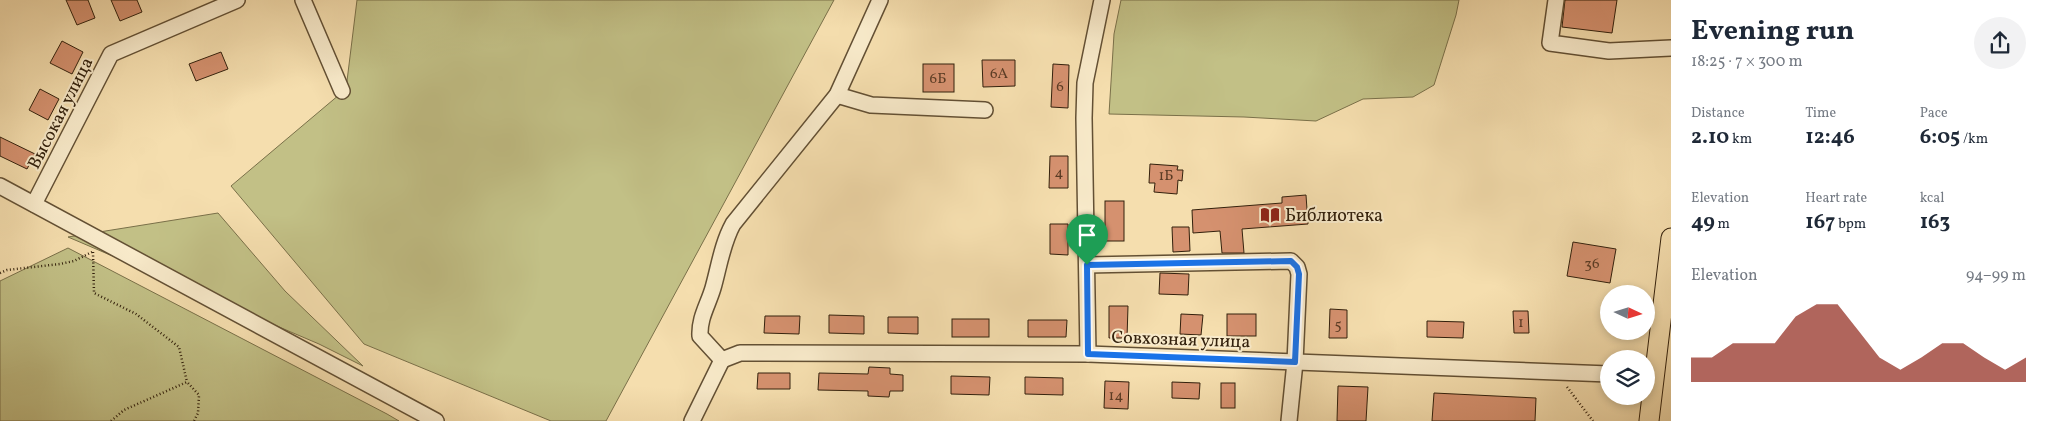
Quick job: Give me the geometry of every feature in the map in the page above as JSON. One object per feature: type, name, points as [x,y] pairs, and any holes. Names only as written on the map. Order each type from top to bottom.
[{"type":"main road","points":[[1654,350],[1670,259],[1671,238]]},
{"type":"main road","points":[[1649,405],[1649,421]]},
{"type":"street","name":"Высокая улица","points":[[34,204],[111,54],[237,0]]},
{"type":"street","points":[[302,0],[342,91]]},
{"type":"street","points":[[692,421],[722,360],[700,336],[699,323],[712,290],[727,236],[733,224],[838,95],[880,0]]},
{"type":"street","points":[[1088,354],[1085,83],[1102,0]]},
{"type":"street","points":[[1556,0],[1550,43],[1609,50],[1671,48]]},
{"type":"street","points":[[838,95],[871,105],[985,110]]},
{"type":"street","points":[[0,186],[34,204],[99,247],[436,421]]},
{"type":"street","points":[[1087,265],[1291,261],[1297,267],[1299,274],[1295,362],[1289,421]]},
{"type":"street","name":"Совхозная улица","points":[[722,360],[740,353],[1088,354],[1600,374]]},
{"type":"path","points":[[0,273],[7,270],[74,261],[99,247]]},
{"type":"path","points":[[99,247],[94,292],[136,314],[179,347],[187,382],[198,394],[198,413],[194,421]]},
{"type":"path","points":[[111,421],[124,410],[187,382]]},
{"type":"path","points":[[1566,386],[1593,421]]},
{"type":"shaded area","points":[[357,0],[834,0],[606,421],[551,421],[364,344],[231,186],[346,89]]},
{"type":"shaded area","points":[[1121,0],[1459,0],[1434,85],[1413,97],[1363,99],[1316,121],[1244,117],[1109,114],[1114,34]]},
{"type":"shaded area","points":[[218,213],[285,291],[363,366],[319,344],[68,237]]},
{"type":"shaded area","points":[[68,248],[399,421],[0,421],[0,281]]},
{"type":"building","points":[[66,0],[88,0],[95,18],[77,25]]},
{"type":"building","points":[[111,0],[137,0],[142,12],[120,21]]},
{"type":"building","points":[[1565,0],[1617,0],[1612,33],[1562,27]]},
{"type":"building","points":[[62,41],[83,52],[72,74],[50,63]]},
{"type":"building","points":[[221,52],[228,69],[196,81],[189,64]]},
{"type":"building","points":[[982,60],[1015,60],[1015,86],[983,87]]},
{"type":"building","points":[[923,64],[954,64],[954,92],[923,92]]},
{"type":"building","points":[[1053,64],[1069,65],[1068,108],[1051,107]]},
{"type":"building","points":[[40,89],[59,99],[48,120],[29,110]]},
{"type":"building","points":[[0,137],[35,154],[27,169],[0,156]]},
{"type":"building","points":[[1050,156],[1068,156],[1068,188],[1049,188]]},
{"type":"building","points":[[1150,164],[1178,166],[1177,170],[1183,170],[1182,181],[1178,180],[1177,194],[1154,192],[1155,183],[1149,183]]},
{"type":"building","points":[[1306,195],[1308,224],[1242,229],[1244,253],[1222,253],[1220,231],[1193,233],[1192,210],[1282,203],[1282,197]]},
{"type":"building","points":[[1105,201],[1124,201],[1124,241],[1105,241]]},
{"type":"building","points":[[1050,224],[1068,224],[1068,255],[1050,254]]},
{"type":"building","points":[[1172,227],[1189,227],[1190,251],[1173,252]]},
{"type":"building","points":[[1573,242],[1616,249],[1610,283],[1567,276]]},
{"type":"building","points":[[1160,273],[1189,274],[1188,295],[1159,294]]},
{"type":"building","points":[[1109,306],[1128,306],[1127,338],[1109,338]]},
{"type":"building","points":[[1330,309],[1347,310],[1347,338],[1329,338]]},
{"type":"building","points":[[1513,311],[1528,311],[1529,333],[1514,333]]},
{"type":"building","points":[[1181,314],[1203,315],[1201,335],[1180,334]]},
{"type":"building","points":[[1227,314],[1256,314],[1256,336],[1227,336]]},
{"type":"building","points":[[829,315],[864,316],[864,334],[829,333]]},
{"type":"building","points":[[765,316],[800,316],[799,334],[764,333]]},
{"type":"building","points":[[888,317],[918,317],[918,334],[888,333]]},
{"type":"building","points":[[952,319],[989,319],[989,337],[952,337]]},
{"type":"building","points":[[1028,320],[1067,320],[1066,337],[1028,337]]},
{"type":"building","points":[[1427,321],[1464,322],[1463,338],[1427,337]]},
{"type":"building","points":[[869,367],[890,368],[890,374],[903,375],[903,391],[890,391],[889,397],[868,396],[868,391],[818,390],[819,373],[868,374]]},
{"type":"building","points":[[758,373],[790,373],[790,389],[757,389]]},
{"type":"building","points":[[951,376],[990,377],[989,395],[951,394]]},
{"type":"building","points":[[1025,377],[1063,378],[1063,395],[1025,394]]},
{"type":"building","points":[[1105,381],[1129,382],[1128,409],[1104,408]]},
{"type":"building","points":[[1172,382],[1200,383],[1199,399],[1172,398]]},
{"type":"building","points":[[1221,383],[1235,383],[1235,408],[1221,408]]},
{"type":"building","points":[[1338,386],[1368,387],[1366,421],[1337,421]]},
{"type":"building","points":[[1434,393],[1536,398],[1535,421],[1432,421]]},
{"type":"place","name":"Библиотека","points":[[1270,215]]},
{"type":"route","points":[[1291,261],[1297,267],[1299,274],[1295,362],[1088,354],[1087,265],[1291,261]]}]
